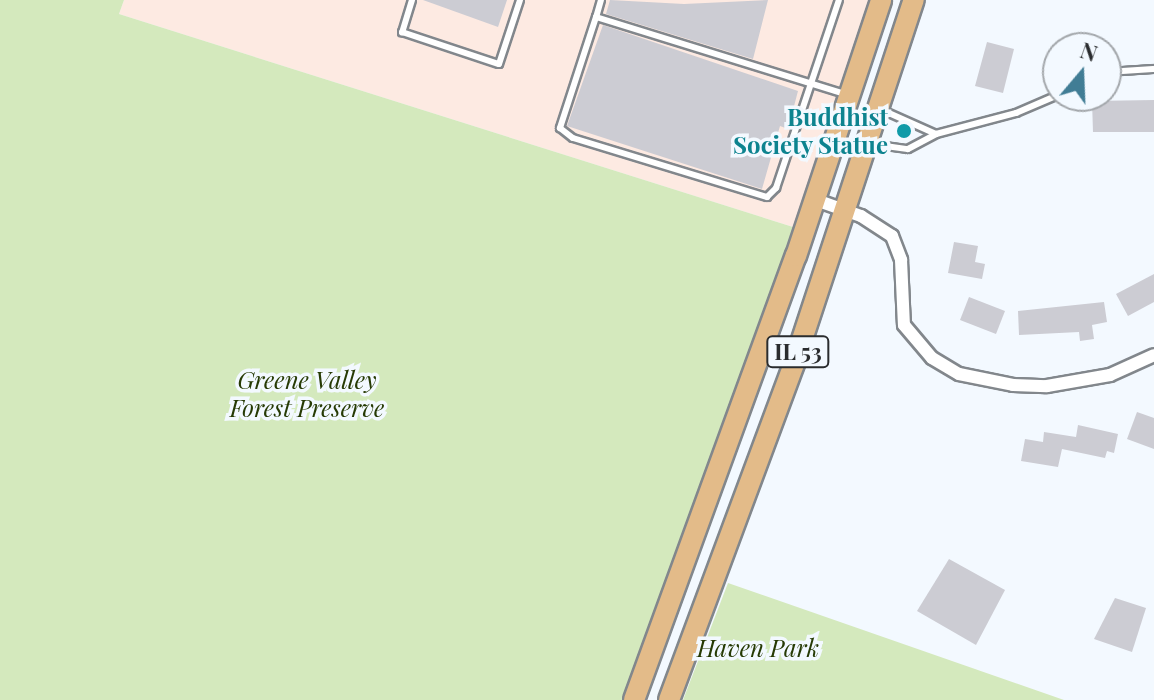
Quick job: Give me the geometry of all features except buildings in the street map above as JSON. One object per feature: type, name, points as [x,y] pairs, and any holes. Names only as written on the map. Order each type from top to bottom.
[{"type":"main road","name":"IL 53","points":[[634,700],[816,200],[881,0]]},
{"type":"main road","name":"IL 53","points":[[669,700],[845,210],[914,0]]},
{"type":"street","points":[[816,200],[845,210],[892,236],[901,260],[904,325],[932,358],[959,374],[1013,385],[1058,385],[1110,375],[1154,355]]},
{"type":"lane","points":[[412,0],[402,32],[499,64],[520,0]]},
{"type":"lane","points":[[601,0],[560,128],[573,138],[755,196],[767,197],[776,188],[839,0]]},
{"type":"lane","points":[[596,17],[849,95]]},
{"type":"lane","points":[[1122,71],[1154,69]]},
{"type":"lane","points":[[868,144],[908,149],[936,134],[1016,113],[1042,102]]},
{"type":"lane","points":[[879,109],[936,134]]},
{"type":"shaded area","points":[[124,0],[872,0],[793,227],[119,14]]},
{"type":"green space","name":"Greene Valley Forest Preserve","points":[[0,0],[124,0],[119,14],[793,227],[630,700],[0,700]]},
{"type":"green space","name":"Haven Park","points":[[728,583],[1064,700],[683,700]]},
{"type":"place","name":"Buddhist Society Statue","points":[[904,131]]}]
